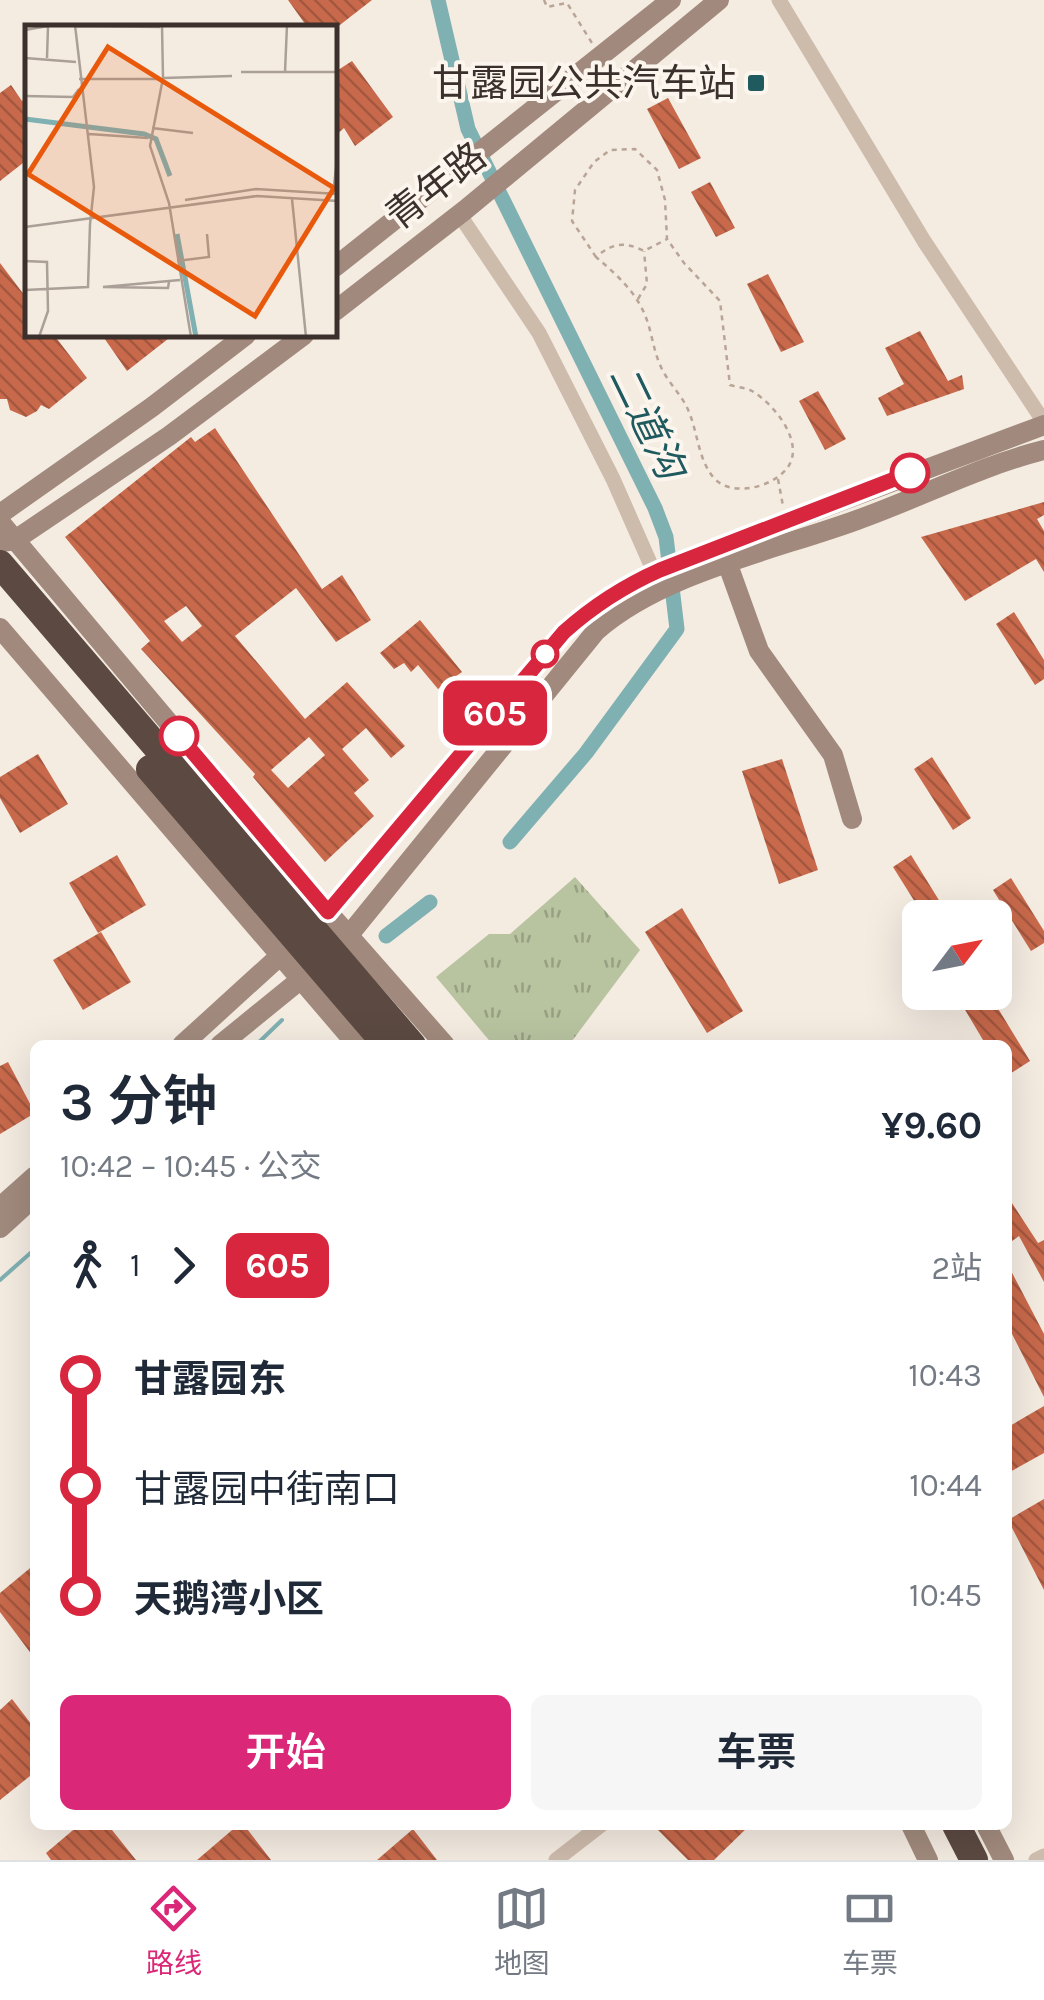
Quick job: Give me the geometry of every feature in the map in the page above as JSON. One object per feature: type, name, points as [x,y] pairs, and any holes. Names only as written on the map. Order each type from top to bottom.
[{"type":"highway","points":[[5,549],[305,935]]},
{"type":"highway","points":[[0,593],[325,958],[407,1040]]},
{"type":"highway","points":[[325,958],[383,1040]]},
{"type":"highway","points":[[938,1830],[953,1860]]},
{"type":"highway","points":[[959,1830],[974,1860]]},
{"type":"street","name":"青年路","points":[[338,265],[671,0]]},
{"type":"street","name":"青年路","points":[[338,309],[719,0]]},
{"type":"street","points":[[725,555],[790,520],[1044,423],[924,241],[779,0]]},
{"type":"street","points":[[462,212],[539,332],[660,576]]},
{"type":"street","points":[[242,338],[0,518],[5,549],[169,436],[300,338]]},
{"type":"street","points":[[188,1040],[305,935],[564,632],[603,600],[660,576],[1044,450]]},
{"type":"street","points":[[725,555],[760,651],[832,755],[852,819]]},
{"type":"street","points":[[226,1040],[325,958],[596,631],[660,576]]},
{"type":"street","points":[[0,628],[325,958],[438,1040]]},
{"type":"street","points":[[325,958],[355,1040]]},
{"type":"street","points":[[0,1207],[30,1180]]},
{"type":"street","points":[[0,1228],[30,1201]]},
{"type":"street","points":[[556,1860],[595,1830]]},
{"type":"street","points":[[913,1830],[928,1860]]},
{"type":"street","points":[[989,1830],[1004,1860]]},
{"type":"street","points":[[1036,1860],[1044,1856]]},
{"type":"path","points":[[544,0],[548,7],[566,3],[601,57]]},
{"type":"path","points":[[636,149],[657,170],[665,200],[667,239],[720,301],[730,385],[750,390],[772,407],[792,439],[790,464],[778,478],[761,487],[726,486],[716,480],[703,462],[688,409],[662,370],[637,300],[616,274],[596,258],[572,221],[575,190],[594,162],[610,150],[636,149]]},
{"type":"path","points":[[644,251],[667,239]]},
{"type":"path","points":[[596,258],[610,245],[628,243],[644,251]]},
{"type":"path","points":[[637,300],[648,284],[644,251]]},
{"type":"path","points":[[778,478],[782,505],[790,520]]},
{"type":"green space","points":[[575,877],[640,950],[573,1040],[489,1040],[436,977],[489,934],[510,934]]},
{"type":"building","points":[[288,0],[372,0],[338,26],[306,25]]},
{"type":"building","points":[[352,61],[393,117],[355,146],[344,128],[338,133],[338,70]]},
{"type":"building","points":[[11,85],[22,101],[25,98],[25,161],[0,181],[0,93]]},
{"type":"building","points":[[668,98],[701,158],[679,169],[647,109]]},
{"type":"building","points":[[710,182],[735,228],[716,237],[691,192]]},
{"type":"building","points":[[0,263],[25,296],[25,338],[56,338],[87,378],[49,409],[41,405],[26,417],[10,410],[7,399],[0,399]]},
{"type":"building","points":[[768,274],[804,342],[781,352],[747,284]]},
{"type":"building","points":[[920,331],[948,381],[962,375],[964,389],[887,416],[878,398],[904,384],[885,348]]},
{"type":"building","points":[[104,338],[169,338],[127,371]]},
{"type":"building","points":[[818,391],[846,439],[825,450],[799,401]]},
{"type":"building","points":[[215,428],[322,589],[342,575],[371,620],[336,642],[296,588],[235,636],[305,719],[347,682],[405,746],[391,758],[366,728],[342,749],[369,780],[354,793],[374,816],[325,862],[253,777],[255,774],[141,649],[150,641],[65,537],[191,437],[195,442]],"holes":[[[186,606],[202,626],[182,642],[164,621]],[[309,737],[325,755],[288,788],[271,770]]]},
{"type":"building","points":[[1044,502],[1044,515],[1037,519],[1044,531],[1044,572],[1036,559],[965,601],[921,537]]},
{"type":"building","points":[[1014,612],[1044,660],[1044,679],[1035,685],[996,624]]},
{"type":"building","points":[[420,620],[462,672],[438,689],[418,665],[411,672],[404,663],[394,669],[380,653]]},
{"type":"building","points":[[38,754],[68,804],[20,833],[0,798],[0,777]]},
{"type":"building","points":[[932,757],[971,818],[953,830],[914,769]]},
{"type":"building","points":[[782,759],[818,870],[779,884],[742,771]]},
{"type":"building","points":[[117,855],[146,905],[98,933],[69,883]]},
{"type":"building","points":[[911,855],[939,900],[914,900],[893,867]]},
{"type":"building","points":[[1011,878],[1044,931],[1044,943],[1031,951],[1012,920],[1012,900],[999,900],[993,890]]},
{"type":"building","points":[[682,908],[743,1011],[707,1033],[645,932]]},
{"type":"building","points":[[101,932],[131,982],[83,1010],[53,960]]},
{"type":"building","points":[[965,1010],[999,1010],[1030,1061],[1012,1072],[1012,1040],[983,1040]]},
{"type":"building","points":[[8,1062],[30,1104],[30,1116],[0,1134],[0,1066]]},
{"type":"building","points":[[1012,1203],[1038,1243],[1044,1240],[1044,1282],[1019,1236],[1012,1241]]},
{"type":"building","points":[[1012,1273],[1044,1334],[1044,1397],[1012,1334]]},
{"type":"building","points":[[1044,1406],[1044,1453],[1012,1471],[1012,1425]]},
{"type":"building","points":[[1044,1499],[1044,1590],[1012,1528],[1012,1518]]},
{"type":"building","points":[[30,1568],[30,1652],[0,1612],[0,1593]]},
{"type":"building","points":[[12,1699],[30,1722],[30,1776],[0,1800],[0,1710]]},
{"type":"building","points":[[73,1830],[112,1830],[136,1860],[51,1860],[46,1853]]},
{"type":"building","points":[[232,1830],[248,1830],[271,1860],[197,1860]]},
{"type":"building","points":[[414,1830],[437,1860],[377,1860]]},
{"type":"building","points":[[658,1830],[745,1830],[714,1860],[688,1860]]},
{"type":"waterway","name":"二道沟","points":[[438,0],[468,129],[655,508],[666,537],[677,629],[586,753],[510,842]]},
{"type":"waterway","name":"二道沟","points":[[386,936],[430,902]]},
{"type":"waterway","name":"二道沟","points":[[261,1040],[282,1020]]},
{"type":"waterway","name":"二道沟","points":[[0,1280],[30,1253]]},
{"type":"bus line","name":"605","points":[[179,736],[328,912],[583,614],[660,570],[910,473]]},
{"type":"place","name":"甘露园公共汽车站","points":[[756,83]]}]
